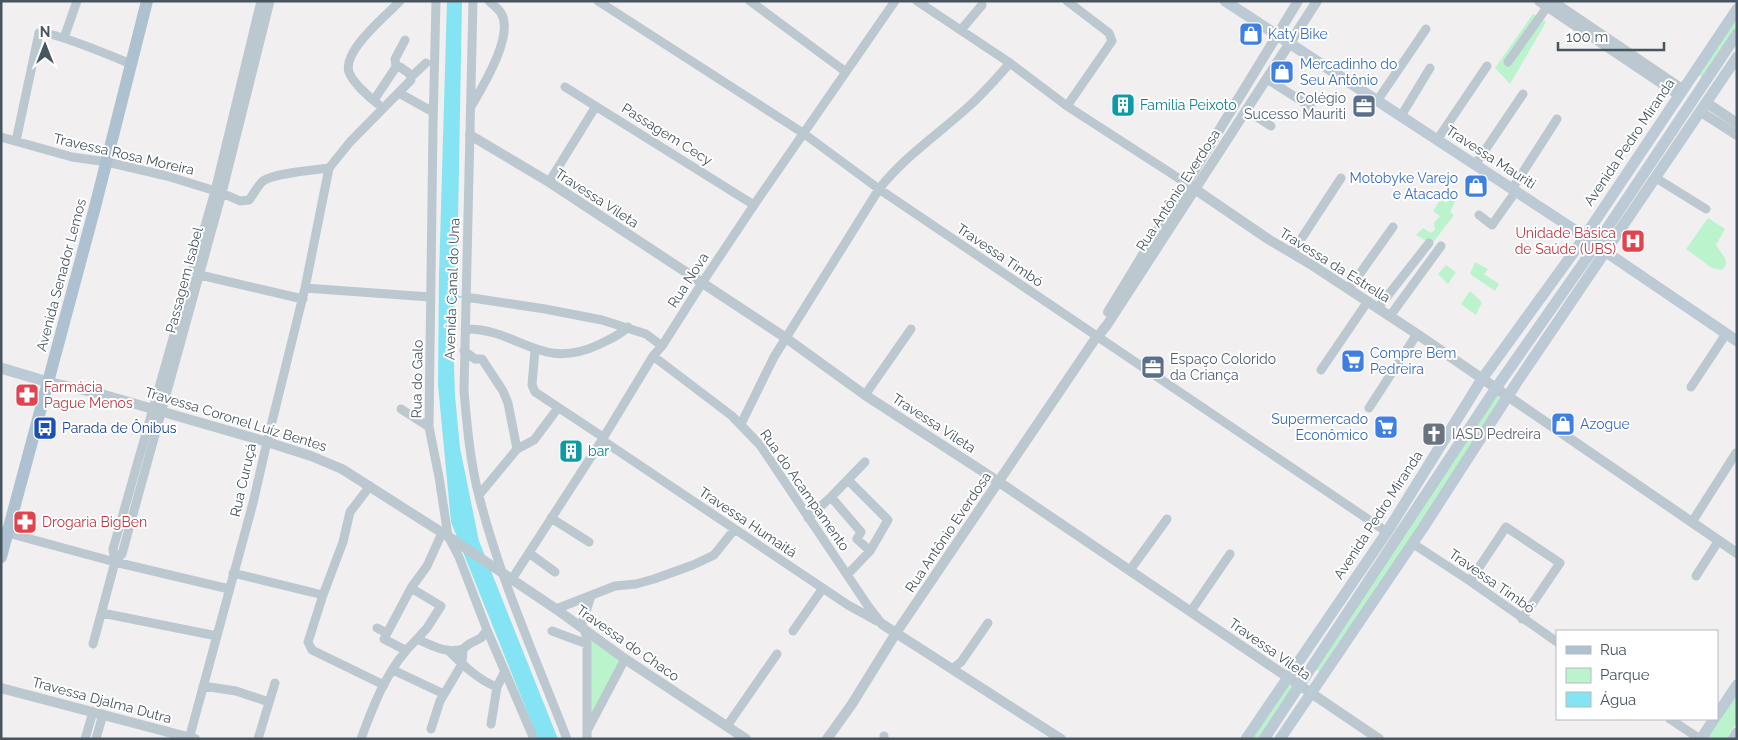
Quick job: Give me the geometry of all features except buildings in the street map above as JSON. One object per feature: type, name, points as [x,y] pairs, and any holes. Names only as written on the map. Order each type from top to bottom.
[{"type":"main road","name":"Avenida Senador Lemos","points":[[1,557],[4,532],[48,382],[147,1]]},
{"type":"main road","name":"Travessa Mauriti","points":[[1225,1],[1476,164],[1737,341]]},
{"type":"main road","name":"Avenida Pedro Miranda","points":[[1246,739],[1387,532],[1482,380],[1584,236],[1737,9]]},
{"type":"main road","name":"Avenida Pedro Miranda","points":[[1264,739],[1496,388],[1596,245],[1737,34]]},
{"type":"main road","points":[[1280,739],[1508,396],[1737,58]]},
{"type":"main road","name":"Travessa Coronel Luíz Bentes","points":[[1,368],[48,382]]},
{"type":"main road","points":[[1718,714],[1737,685]]},
{"type":"main road","points":[[1700,739],[1713,720]]},
{"type":"main road","points":[[1733,739],[1737,732]]},
{"type":"street","points":[[64,38],[76,1]]},
{"type":"street","name":"Passagem Isabel","points":[[158,410],[200,275],[261,1]]},
{"type":"street","name":"Passagem Isabel","points":[[93,644],[115,562],[122,554],[158,410],[270,1]]},
{"type":"street","points":[[384,109],[351,77],[348,71],[349,62],[363,39],[400,1]]},
{"type":"street","name":"Rua do Galo","points":[[436,1],[430,297],[430,427],[447,536],[459,557],[487,630],[534,739]]},
{"type":"street","name":"Avenida Canal do Una","points":[[473,1],[464,395],[478,495],[499,570]]},
{"type":"street","points":[[472,105],[502,42],[505,27],[502,15],[489,1]]},
{"type":"street","name":"Travessa Timbó","points":[[598,1],[803,134],[880,190],[1095,338],[1387,532]]},
{"type":"street","points":[[750,1],[846,72]]},
{"type":"street","name":"Rua Nova","points":[[512,579],[653,356],[662,346],[754,205],[895,1]]},
{"type":"street","name":"Travessa da Estrella","points":[[917,1],[1010,63],[1067,106],[1368,301],[1737,552]]},
{"type":"street","points":[[1067,1],[1110,33],[1112,41],[1067,106]]},
{"type":"street","name":"Rua Antônio Everdosa","points":[[827,739],[852,704],[896,633],[1095,338],[1190,186],[1298,1]]},
{"type":"street","name":"Rua Antônio Everdosa","points":[[1190,186],[1246,110],[1291,44],[1317,1]]},
{"type":"street","points":[[1508,62],[1546,3],[1681,92]]},
{"type":"street","points":[[961,30],[982,5]]},
{"type":"street","points":[[1377,101],[1426,30]]},
{"type":"street","points":[[16,141],[38,35],[43,32],[64,38],[130,64]]},
{"type":"street","points":[[374,100],[396,67],[395,58],[405,40]]},
{"type":"street","points":[[1265,56],[1274,56],[1277,64]]},
{"type":"street","points":[[741,424],[774,357],[891,174],[914,151],[980,96],[1010,63]]},
{"type":"street","name":"Rua Curuçá","points":[[191,738],[203,686],[253,503],[305,288],[328,168],[350,142],[411,80],[411,77],[426,64]]},
{"type":"street","points":[[1437,140],[1487,66]]},
{"type":"street","points":[[396,67],[400,67],[411,77]]},
{"type":"street","points":[[1401,116],[1430,68]]},
{"type":"street","points":[[471,72],[489,72]]},
{"type":"street","points":[[1267,79],[1311,107]]},
{"type":"street","name":"Passagem Cecy","points":[[565,87],[754,205]]},
{"type":"street","points":[[399,93],[433,112]]},
{"type":"street","points":[[1476,164],[1522,94]]},
{"type":"street","points":[[549,182],[596,106]]},
{"type":"street","points":[[1704,107],[1737,122]]},
{"type":"street","points":[[1704,107],[1737,135]]},
{"type":"street","points":[[1246,110],[1271,126]]},
{"type":"street","points":[[1479,216],[1492,225],[1557,119]]},
{"type":"street","name":"Travessa Vileta","points":[[470,135],[549,182],[786,338],[865,395],[999,482],[1379,739]]},
{"type":"street","name":"Travessa Rosa Moreira","points":[[1,137],[72,157],[106,162],[167,176],[240,201],[249,200],[267,179],[328,168]]},
{"type":"street","points":[[1292,253],[1341,178]]},
{"type":"street","points":[[1656,178],[1706,209]]},
{"type":"street","points":[[1349,289],[1393,226]]},
{"type":"street","points":[[1378,308],[1429,243]]},
{"type":"street","points":[[1390,316],[1442,246]]},
{"type":"street","points":[[200,275],[302,299]]},
{"type":"street","points":[[305,288],[430,297]]},
{"type":"street","points":[[466,297],[568,313],[628,327],[646,334],[662,346]]},
{"type":"street","points":[[1321,370],[1368,301]]},
{"type":"street","points":[[465,329],[485,330],[535,350],[561,354],[582,352],[619,336],[628,327]]},
{"type":"street","points":[[865,395],[911,329]]},
{"type":"street","points":[[1369,408],[1417,334]]},
{"type":"street","points":[[1690,387],[1726,334]]},
{"type":"street","name":"Travessa Humaitá","points":[[535,350],[533,388],[537,394],[734,530],[848,605],[882,624]]},
{"type":"street","points":[[464,351],[475,359],[482,359],[503,391],[508,403],[517,448]]},
{"type":"street","name":"Rua do Acampamento","points":[[653,356],[741,424],[769,458],[868,606],[882,624],[896,633]]},
{"type":"street","name":"Travessa Coronel Luíz Bentes","points":[[48,382],[158,410],[311,456],[342,469],[499,570]]},
{"type":"street","points":[[478,495],[517,448],[534,440],[558,408]]},
{"type":"street","points":[[401,409],[430,427]]},
{"type":"street","points":[[1692,522],[1736,453]]},
{"type":"street","points":[[808,518],[865,462]]},
{"type":"street","points":[[847,575],[870,551],[888,520],[848,480]]},
{"type":"street","points":[[370,486],[350,512],[343,542],[308,642],[312,650],[384,685]]},
{"type":"street","points":[[831,497],[861,532],[857,539],[870,551]]},
{"type":"street","points":[[551,518],[589,542]]},
{"type":"street","points":[[1130,570],[1167,519]]},
{"type":"street","points":[[1470,581],[1506,527],[1560,563],[1522,619]]},
{"type":"street","points":[[556,609],[615,586],[636,584],[693,566],[714,555],[734,530]]},
{"type":"street","points":[[4,532],[115,562],[229,589]]},
{"type":"street","points":[[405,650],[384,639],[411,588],[447,536]]},
{"type":"street","points":[[1696,576],[1719,540]]},
{"type":"street","name":"Travessa Timbó","points":[[1412,543],[1556,641]]},
{"type":"street","points":[[529,553],[555,572]]},
{"type":"street","points":[[1191,611],[1230,554]]},
{"type":"street","points":[[499,570],[567,739]]},
{"type":"street","name":"Travessa do Chaco","points":[[499,570],[625,659],[746,739]]},
{"type":"street","points":[[233,573],[323,595]]},
{"type":"street","points":[[361,739],[372,708],[405,650],[427,628],[441,606],[411,588]]},
{"type":"street","points":[[793,631],[823,588]]},
{"type":"street","points":[[587,735],[587,644],[583,629],[591,596]]},
{"type":"street","points":[[102,612],[217,636]]},
{"type":"street","points":[[952,669],[961,662],[988,623]]},
{"type":"street","points":[[377,628],[387,632]]},
{"type":"street","points":[[418,639],[444,650],[455,651],[463,649],[481,638],[487,630]]},
{"type":"street","points":[[552,631],[587,644]]},
{"type":"street","points":[[896,633],[1061,739]]},
{"type":"street","points":[[431,729],[444,694],[462,664],[463,649]]},
{"type":"street","points":[[448,650],[462,664],[487,683],[497,687]]},
{"type":"street","points":[[727,726],[777,654]]},
{"type":"street","points":[[587,735],[625,659]]},
{"type":"street","points":[[393,670],[444,694]]},
{"type":"street","points":[[491,724],[497,687],[505,671]]},
{"type":"street","points":[[258,739],[275,683]]},
{"type":"street","points":[[203,686],[236,691],[270,702]]},
{"type":"street","name":"Travessa Djalma Dutra","points":[[1,688],[191,738]]},
{"type":"street","points":[[86,739],[98,713]]},
{"type":"street","points":[[96,739],[98,713]]},
{"type":"street","points":[[1672,720],[1700,739]]},
{"type":"green space","points":[[1737,13],[1737,28],[1704,79],[1696,73]]},
{"type":"green space","points":[[1533,14],[1546,22],[1510,84],[1495,68]]},
{"type":"green space","points":[[1453,195],[1456,199],[1450,212],[1454,215],[1432,244],[1416,235],[1423,228],[1431,233],[1435,230],[1434,223],[1440,216],[1433,211],[1441,199],[1446,203]]},
{"type":"green space","points":[[1708,218],[1725,229],[1716,245],[1725,258],[1726,265],[1722,270],[1712,268],[1686,249]]},
{"type":"green space","points":[[1475,262],[1488,269],[1484,274],[1499,284],[1495,291],[1470,274]]},
{"type":"green space","points":[[1446,265],[1456,272],[1448,284],[1438,274]]},
{"type":"green space","points":[[1470,291],[1482,302],[1476,315],[1461,304]]},
{"type":"green space","points":[[1496,393],[1504,398],[1321,672],[1313,668]]},
{"type":"green space","points":[[587,634],[624,656],[587,727]]},
{"type":"green space","points":[[1286,683],[1294,687],[1260,739],[1249,739]]},
{"type":"green space","points":[[1734,695],[1737,696],[1737,722],[1726,739],[1705,739]]},
{"type":"water","points":[[447,1],[462,1],[458,222],[453,335],[455,396],[460,448],[479,541],[558,739],[538,739],[451,522],[438,385],[439,276]]},
{"type":"waterway","points":[[452,296],[461,297]]},
{"type":"place","name":"Katy Bike","points":[[1251,34]]},
{"type":"place","name":"Mercadinho do Seu Antônio","points":[[1282,72]]},
{"type":"place","name":"Familia Peixoto","points":[[1123,105]]},
{"type":"place","name":"Colégio Sucesso Mauriti","points":[[1364,106]]},
{"type":"place","name":"Motobyke Varejo e Atacado","points":[[1476,186]]},
{"type":"place","name":"Unidade Básica de Saúde (UBS)","points":[[1633,241]]},
{"type":"place","name":"Compre Bem Pedreira","points":[[1353,361]]},
{"type":"place","name":"Espaço Colorido da Criança","points":[[1153,367]]},
{"type":"place","name":"Farmácia Pague Menos","points":[[27,395]]},
{"type":"place","name":"Azogue","points":[[1563,424]]},
{"type":"place","name":"Supermercado Econômico","points":[[1386,427]]},
{"type":"place","name":"Parada de Ônibus","points":[[45,428]]},
{"type":"place","name":"IASD Pedreira","points":[[1434,434]]},
{"type":"place","name":"bar","points":[[571,451]]},
{"type":"place","name":"Drogaria BigBen","points":[[25,522]]}]
